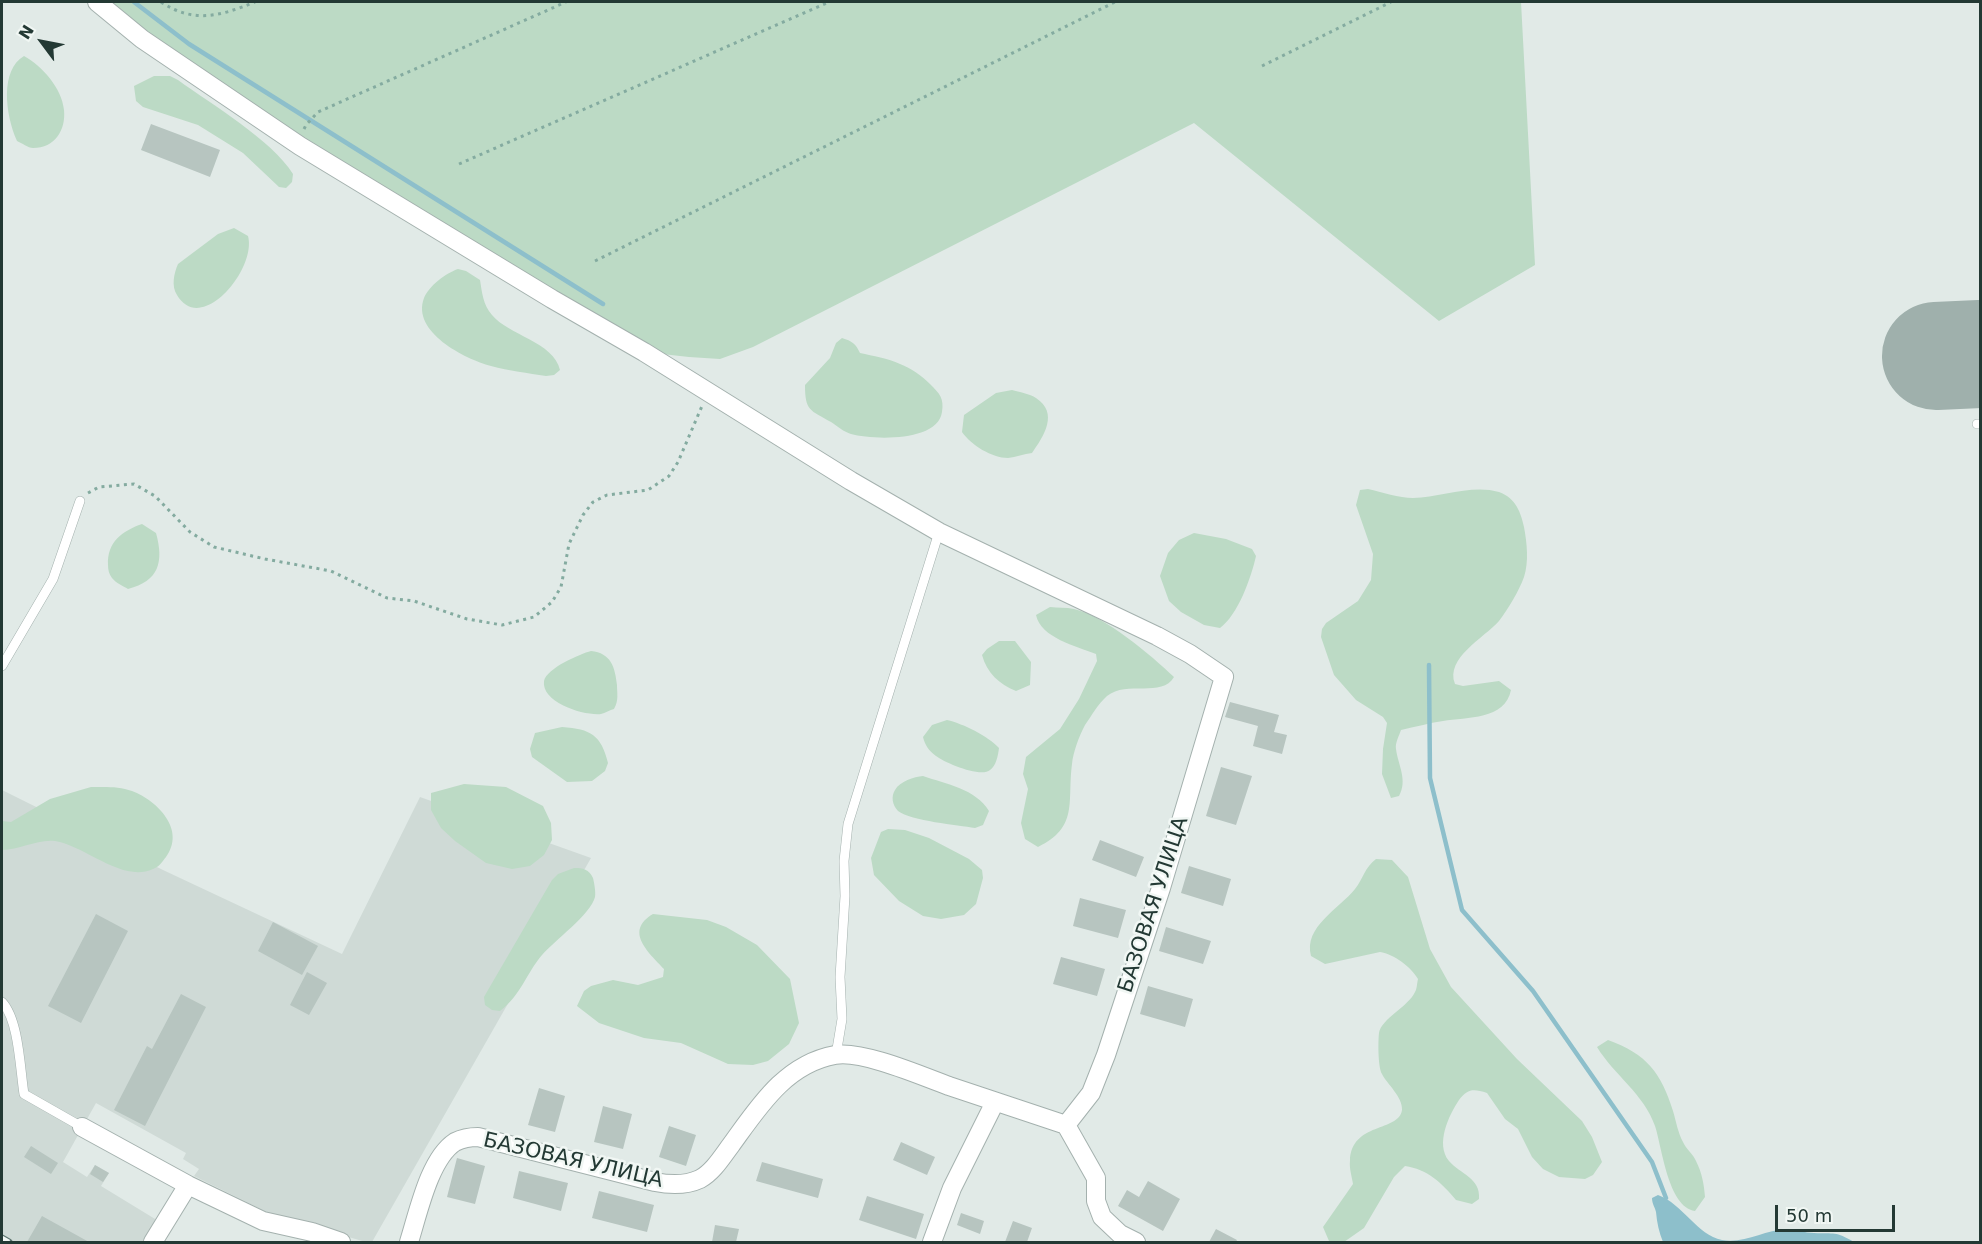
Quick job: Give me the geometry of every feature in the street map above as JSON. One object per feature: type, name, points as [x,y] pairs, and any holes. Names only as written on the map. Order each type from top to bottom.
[{"type":"street","points":[[97,2],[141,39],[300,146],[644,352],[850,481],[939,532]]},
{"type":"street","name":"БАЗОВАЯ УЛИЦА","points":[[409,1242],[433,1172],[446,1151],[455,1143],[466,1138],[478,1137],[655,1182],[671,1185],[684,1184],[701,1178],[713,1168],[763,1102],[784,1079],[801,1068],[836,1055],[879,1061],[1066,1125],[1091,1093],[1106,1055],[1161,888],[1224,678],[1190,654],[1157,636],[939,532]]},
{"type":"street","points":[[932,1242],[952,1188],[995,1102]]},
{"type":"street","points":[[1066,1125],[1096,1178],[1096,1201],[1102,1217],[1120,1234],[1136,1242]]},
{"type":"street","points":[[82,1127],[188,1185],[263,1221],[312,1232],[341,1242]]},
{"type":"street","points":[[153,1242],[188,1185]]},
{"type":"lane","points":[[2,666],[53,579],[80,501]]},
{"type":"lane","points":[[836,1055],[842,1019],[840,977],[844,861],[848,824],[939,532]]},
{"type":"lane","points":[[2,1002],[14,1025],[24,1094],[82,1127]]},
{"type":"path","points":[[161,2],[176,12],[199,17],[234,10],[255,2]]},
{"type":"path","points":[[306,125],[318,111],[566,2]]},
{"type":"path","points":[[459,164],[829,2]]},
{"type":"path","points":[[595,261],[1115,2]]},
{"type":"path","points":[[1262,66],[1391,2]]},
{"type":"path","points":[[80,501],[85,494],[99,487],[134,484],[154,496],[190,532],[214,547],[265,560],[332,571],[387,598],[414,601],[467,619],[502,624],[534,617],[552,602],[561,587],[569,544],[583,515],[593,502],[608,495],[648,490],[669,476],[678,462],[708,392]]},
{"type":"shaded area","points":[[2,790],[163,870],[342,954],[420,797],[591,858],[372,1242],[275,1216],[194,1176],[199,1169],[183,1159],[186,1153],[96,1103],[63,1162],[87,1177],[95,1165],[109,1173],[101,1186],[160,1222],[146,1242],[2,1242]]},
{"type":"green space","points":[[97,2],[1521,2],[1535,265],[1439,321],[1194,123],[753,347],[720,359],[644,352],[472,251]]},
{"type":"green space","points":[[24,56],[50,78],[59,94],[64,110],[61,131],[53,141],[41,147],[31,148],[17,141],[10,118],[8,82],[11,71]]},
{"type":"green space","points":[[154,76],[170,76],[178,80],[240,123],[283,161],[293,174],[292,182],[286,188],[279,187],[243,153],[198,125],[143,107],[136,101],[134,86]]},
{"type":"green space","points":[[234,228],[248,236],[249,250],[236,280],[212,303],[199,308],[187,306],[174,288],[174,275],[178,264],[218,234]]},
{"type":"green space","points":[[458,269],[480,280],[485,303],[499,322],[549,352],[556,360],[560,370],[554,375],[546,376],[491,366],[455,350],[433,333],[425,322],[422,310],[424,298],[438,280]]},
{"type":"green space","points":[[842,338],[853,343],[860,353],[895,362],[912,370],[927,381],[942,400],[942,412],[938,422],[917,434],[888,438],[861,436],[848,433],[810,409],[806,400],[805,385],[830,358],[836,343]]},
{"type":"green space","points":[[1012,390],[1028,394],[1043,404],[1047,411],[1047,425],[1032,453],[1008,458],[995,456],[971,442],[962,432],[964,415],[996,393]]},
{"type":"green space","points":[[1368,489],[1413,498],[1479,489],[1499,492],[1510,498],[1519,511],[1527,546],[1526,571],[1513,600],[1499,621],[1461,657],[1453,675],[1455,684],[1463,686],[1499,681],[1511,690],[1507,700],[1501,707],[1484,715],[1401,730],[1396,747],[1403,784],[1399,796],[1391,798],[1382,774],[1387,723],[1383,717],[1356,700],[1334,675],[1321,637],[1326,623],[1358,601],[1371,580],[1373,554],[1356,505],[1360,490]]},
{"type":"green space","points":[[142,524],[156,533],[159,561],[157,569],[147,581],[128,589],[115,581],[109,573],[108,557],[113,544],[122,534]]},
{"type":"green space","points":[[1194,533],[1226,539],[1252,549],[1256,556],[1251,575],[1238,605],[1227,622],[1220,628],[1204,625],[1181,612],[1169,601],[1160,576],[1168,553],[1179,540]]},
{"type":"green space","points":[[1050,607],[1074,609],[1099,619],[1153,658],[1174,677],[1161,687],[1115,691],[1101,702],[1085,725],[1075,750],[1070,802],[1065,822],[1060,831],[1038,847],[1025,839],[1021,823],[1028,789],[1023,774],[1026,757],[1060,729],[1079,699],[1097,661],[1096,654],[1060,640],[1045,630],[1036,615]]},
{"type":"green space","points":[[999,641],[1015,641],[1031,662],[1030,685],[1016,691],[1004,685],[990,672],[982,655]]},
{"type":"green space","points":[[591,651],[598,652],[611,662],[616,678],[616,706],[601,714],[585,713],[556,702],[545,689],[544,681],[551,671],[572,658]]},
{"type":"green space","points":[[947,720],[975,731],[999,748],[996,761],[990,770],[979,772],[963,769],[931,752],[923,737],[932,725]]},
{"type":"green space","points":[[562,727],[587,732],[593,735],[602,746],[608,763],[605,771],[592,781],[567,782],[532,757],[530,749],[535,733]]},
{"type":"green space","points":[[923,776],[960,788],[976,797],[989,811],[983,825],[975,828],[935,822],[898,811],[893,800],[897,787],[912,778]]},
{"type":"green space","points":[[464,784],[506,787],[543,806],[551,823],[552,840],[544,855],[530,866],[512,869],[486,863],[455,841],[441,828],[431,810],[431,793]]},
{"type":"green space","points":[[91,787],[127,789],[142,796],[159,809],[171,827],[173,837],[171,847],[159,866],[141,872],[129,871],[55,841],[2,850],[2,821],[11,822],[50,799]]},
{"type":"green space","points":[[888,829],[905,830],[929,838],[969,859],[982,870],[983,878],[976,904],[964,915],[941,919],[923,916],[899,901],[874,875],[871,858],[881,832]]},
{"type":"green space","points":[[1376,859],[1392,860],[1408,877],[1430,949],[1451,987],[1517,1059],[1582,1121],[1592,1137],[1602,1162],[1593,1175],[1585,1179],[1559,1177],[1543,1169],[1532,1157],[1518,1129],[1505,1119],[1487,1093],[1472,1090],[1462,1096],[1451,1113],[1443,1138],[1443,1146],[1449,1161],[1477,1186],[1479,1199],[1472,1204],[1456,1200],[1434,1178],[1420,1170],[1405,1166],[1394,1177],[1364,1228],[1344,1242],[1329,1241],[1323,1227],[1353,1184],[1350,1170],[1352,1149],[1366,1134],[1393,1122],[1402,1110],[1402,1105],[1381,1071],[1379,1033],[1385,1023],[1412,997],[1418,979],[1402,962],[1391,955],[1380,952],[1325,964],[1311,956],[1312,936],[1317,927],[1355,889]]},
{"type":"green space","points":[[574,868],[585,870],[593,878],[595,897],[592,904],[580,919],[542,955],[507,1005],[500,1011],[492,1010],[485,1005],[484,997],[488,990],[552,880],[558,874]]},
{"type":"green space","points":[[653,914],[707,920],[726,927],[757,945],[790,979],[799,1023],[789,1044],[768,1061],[753,1065],[728,1064],[681,1043],[644,1038],[599,1023],[577,1006],[584,991],[591,986],[613,980],[638,985],[663,977],[664,969],[646,949],[640,934],[640,927]]},
{"type":"green space","points":[[1608,1040],[1643,1059],[1663,1086],[1681,1138],[1695,1158],[1700,1170],[1705,1197],[1695,1211],[1686,1207],[1678,1199],[1672,1188],[1655,1126],[1644,1104],[1597,1047]]},
{"type":"water","points":[[1658,1195],[1675,1205],[1705,1232],[1722,1240],[1746,1239],[1786,1229],[1835,1234],[1854,1242],[1663,1242],[1652,1200]]},
{"type":"building","points":[[151,124],[220,150],[210,177],[141,150]]},
{"type":"building","points":[[1230,702],[1279,715],[1274,732],[1287,735],[1282,754],[1253,746],[1258,726],[1225,717]]},
{"type":"building","points":[[1221,767],[1252,776],[1236,825],[1206,816]]},
{"type":"building","points":[[1100,840],[1144,857],[1136,877],[1092,860]]},
{"type":"building","points":[[1189,866],[1231,879],[1223,906],[1181,893]]},
{"type":"building","points":[[1080,898],[1126,910],[1118,938],[1073,926]]},
{"type":"building","points":[[96,914],[128,931],[81,1023],[48,1006]]},
{"type":"building","points":[[273,922],[318,946],[302,975],[258,951]]},
{"type":"building","points":[[1166,927],[1211,941],[1203,964],[1159,951]]},
{"type":"building","points":[[1061,957],[1105,969],[1097,996],[1053,984]]},
{"type":"building","points":[[307,972],[327,983],[309,1015],[290,1005]]},
{"type":"building","points":[[1148,986],[1193,999],[1185,1027],[1140,1014]]},
{"type":"building","points":[[181,994],[206,1007],[145,1126],[114,1110],[147,1046],[152,1049]]},
{"type":"building","points":[[539,1088],[565,1096],[555,1132],[528,1125]]},
{"type":"building","points":[[603,1106],[632,1114],[623,1149],[594,1142]]},
{"type":"building","points":[[669,1126],[696,1135],[686,1166],[659,1157]]},
{"type":"building","points":[[901,1142],[935,1157],[927,1175],[893,1160]]},
{"type":"building","points":[[31,1146],[58,1163],[51,1174],[24,1157]]},
{"type":"building","points":[[457,1158],[485,1166],[475,1204],[447,1197]]},
{"type":"building","points":[[762,1162],[823,1179],[818,1198],[756,1181]]},
{"type":"building","points":[[95,1165],[109,1173],[103,1182],[90,1174]]},
{"type":"building","points":[[519,1171],[568,1183],[561,1211],[513,1198]]},
{"type":"building","points":[[1148,1181],[1180,1199],[1163,1231],[1118,1206],[1127,1190],[1139,1197]]},
{"type":"building","points":[[599,1191],[654,1205],[647,1232],[592,1218]]},
{"type":"building","points":[[867,1196],[924,1214],[916,1239],[859,1220]]},
{"type":"building","points":[[961,1213],[984,1221],[980,1234],[957,1225]]},
{"type":"building","points":[[42,1216],[89,1242],[27,1242]]},
{"type":"building","points":[[1013,1221],[1032,1228],[1027,1242],[1005,1242]]},
{"type":"building","points":[[715,1225],[739,1229],[736,1242],[712,1242]]},
{"type":"building","points":[[1216,1229],[1237,1240],[1236,1242],[1209,1242]]},
{"type":"waterway","points":[[134,2],[189,44],[603,304]]},
{"type":"waterway","points":[[1429,665],[1430,778],[1462,910],[1533,991],[1652,1162],[1666,1198]]},
{"type":"runway","points":[[1936,356],[1980,354]]},
{"type":"railway","points":[[2,1238],[9,1242]]}]
